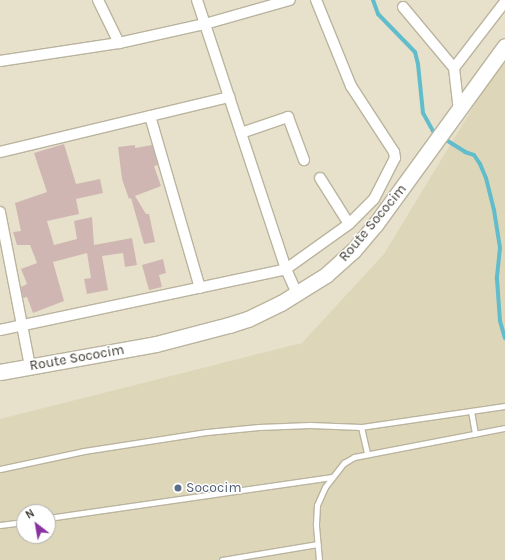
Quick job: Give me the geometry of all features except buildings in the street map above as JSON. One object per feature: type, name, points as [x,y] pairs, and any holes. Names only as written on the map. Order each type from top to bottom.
[{"type":"street","points":[[98,0],[119,43]]},
{"type":"street","points":[[198,0],[286,269],[297,294]]},
{"type":"street","points":[[0,61],[119,43],[205,24],[290,0]]},
{"type":"street","points":[[0,330],[286,269],[349,224],[374,199],[395,155],[351,86],[316,0]]},
{"type":"street","points":[[454,68],[503,3]]},
{"type":"street","points":[[403,7],[454,68],[458,111]]},
{"type":"street","name":"Route Sococim","points":[[0,372],[156,344],[191,336],[248,319],[297,294],[326,275],[353,251],[379,220],[505,46]]},
{"type":"street","points":[[0,152],[230,97]]},
{"type":"street","points":[[150,116],[200,288]]},
{"type":"street","points":[[241,133],[288,117],[304,160]]},
{"type":"street","points":[[320,178],[349,224]]},
{"type":"street","points":[[0,212],[30,366]]},
{"type":"lane","points":[[0,469],[92,450],[207,432],[259,426],[310,425],[361,427],[505,406]]},
{"type":"lane","points":[[471,411],[475,434]]},
{"type":"lane","points":[[361,427],[367,454]]},
{"type":"lane","points":[[319,560],[317,505],[325,487],[344,462],[354,457],[367,454],[505,428]]},
{"type":"lane","points":[[56,517],[332,477]]},
{"type":"lane","points":[[0,525],[16,523]]},
{"type":"lane","points":[[222,560],[318,544]]},
{"type":"shaded area","points":[[505,59],[505,560],[0,560],[0,419],[302,343],[384,254],[495,71]]},
{"type":"waterway","points":[[373,0],[378,14],[415,52],[418,64],[423,113],[433,131],[437,134]]},
{"type":"waterway","points":[[443,138],[465,152],[474,155],[486,178],[494,210],[500,248],[497,279],[500,321],[505,338]]},
{"type":"place","name":"Sococim","points":[[178,488]]}]
